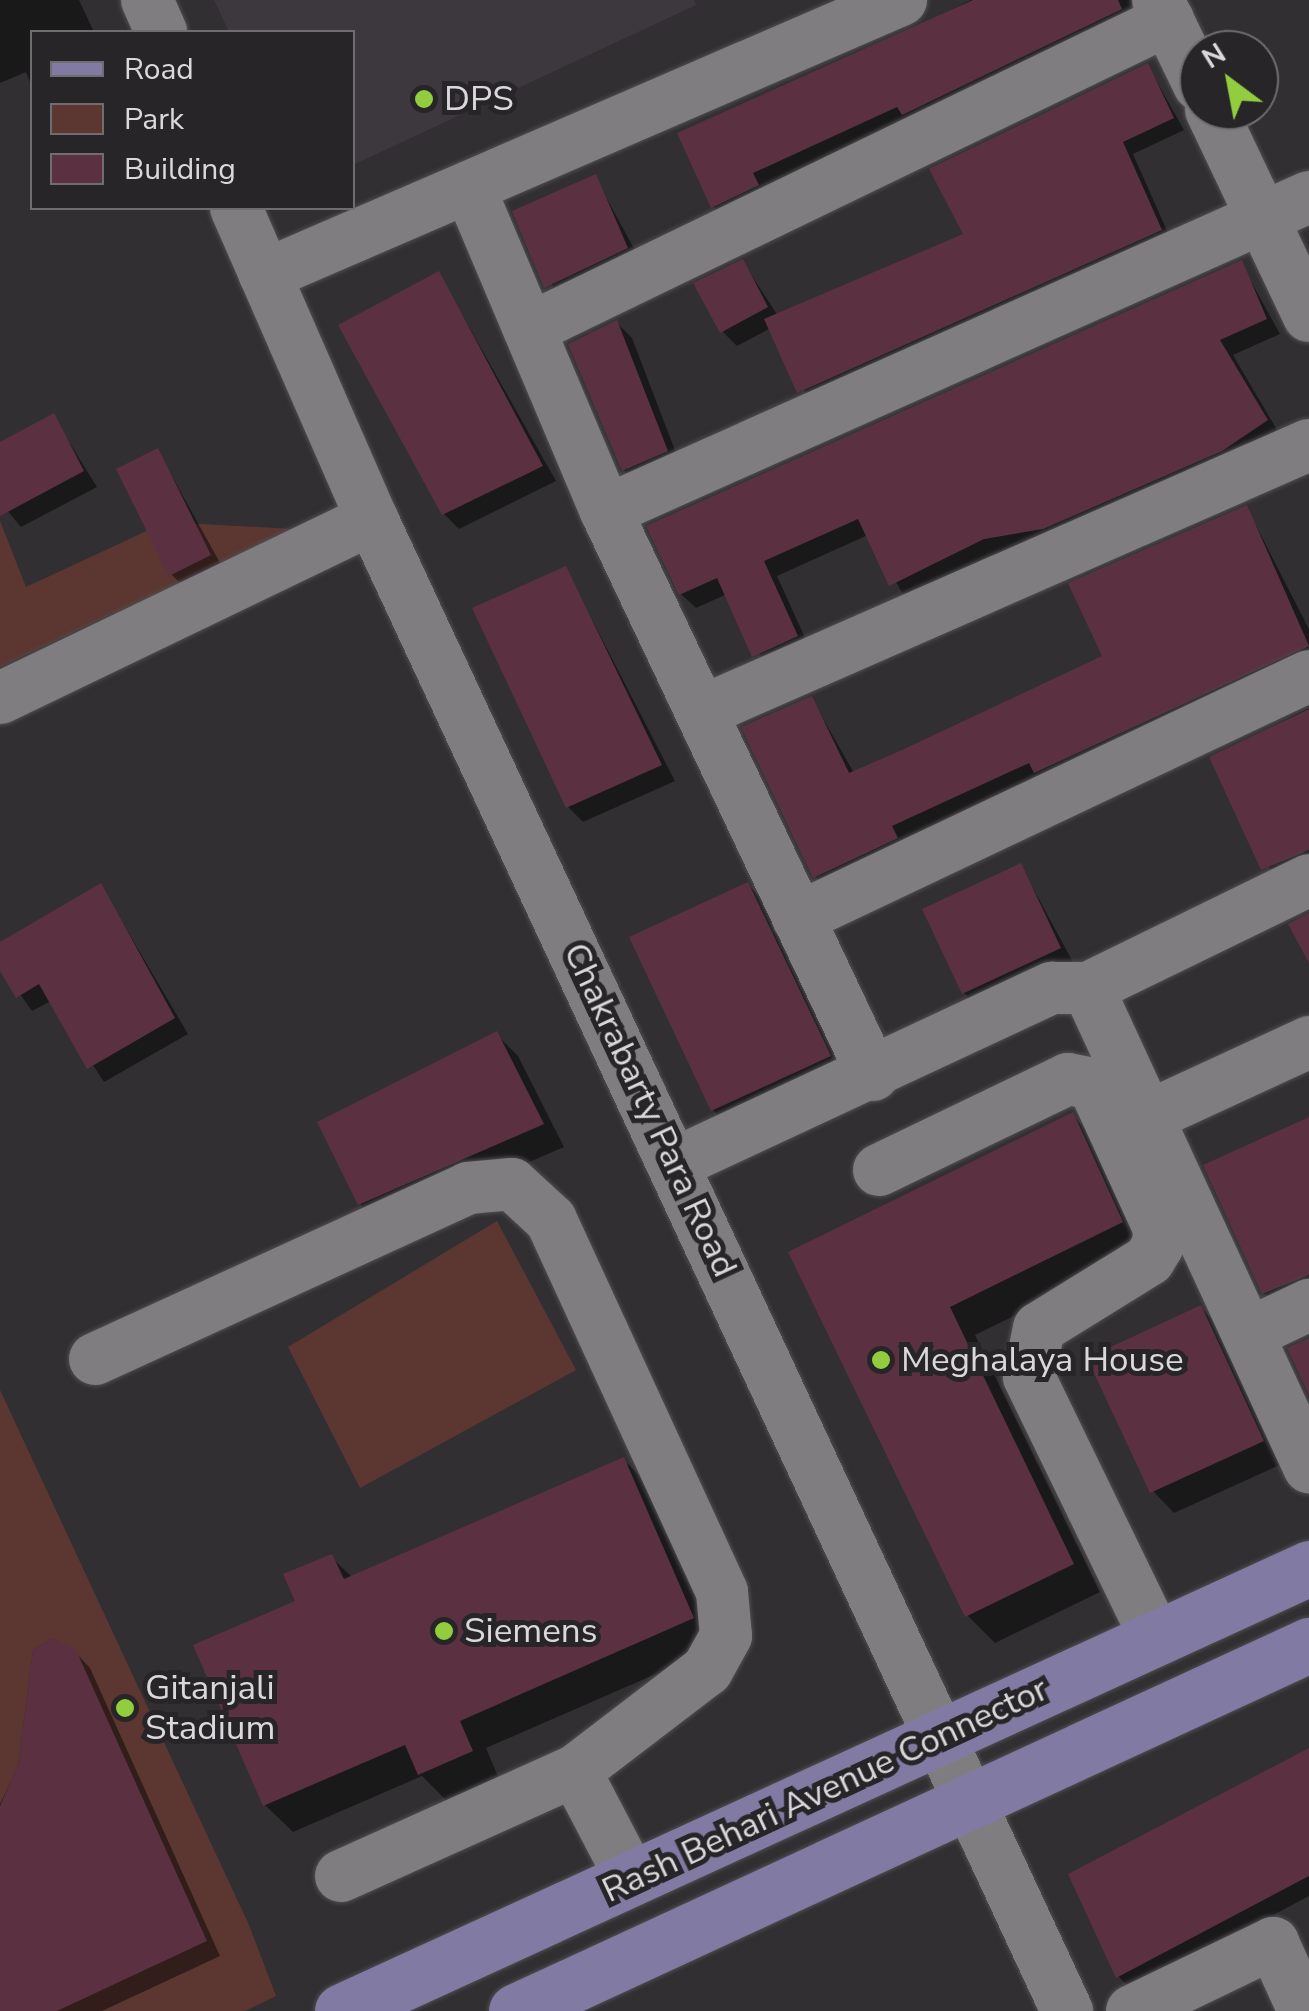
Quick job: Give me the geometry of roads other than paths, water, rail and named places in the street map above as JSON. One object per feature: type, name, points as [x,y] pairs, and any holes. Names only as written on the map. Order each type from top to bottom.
[{"type":"main road","name":"Rash Behari Avenue Connector","points":[[342,2011],[1309,1568]]},
{"type":"main road","name":"Rash Behari Avenue Connector","points":[[516,2011],[1309,1645]]},
{"type":"street","points":[[147,0],[160,30]]},
{"type":"street","points":[[265,275],[901,0]]},
{"type":"street","points":[[529,329],[1163,10],[1179,43]]},
{"type":"street","points":[[1221,130],[1309,316]]},
{"type":"street","points":[[469,187],[606,511],[874,1075]]},
{"type":"street","points":[[606,511],[1261,215],[1309,197]]},
{"type":"street","name":"Chakrabarty Para Road","points":[[237,210],[372,519],[676,1163],[1066,2011]]},
{"type":"street","points":[[702,711],[1309,446]]},
{"type":"street","points":[[0,698],[372,519]]},
{"type":"street","points":[[798,918],[1309,676]]},
{"type":"street","points":[[676,1163],[874,1075],[1052,988],[1088,988],[1309,880]]},
{"type":"street","points":[[1088,988],[1309,1467]]},
{"type":"street","points":[[1147,1117],[1309,1042]]},
{"type":"street","points":[[879,1170],[1068,1079],[1093,1084],[1159,1228],[1158,1245],[1149,1260],[1039,1328],[1028,1378],[1155,1637]]},
{"type":"street","points":[[95,1359],[468,1188],[512,1184],[551,1220],[722,1592],[726,1636],[707,1670],[575,1771],[340,1876]]},
{"type":"street","points":[[1248,1334],[1309,1305]]},
{"type":"street","points":[[575,1771],[632,1878]]},
{"type":"street","points":[[1132,2011],[1291,1934],[1304,2011]]},
{"type":"place","name":"DPS","points":[[424,99]]},
{"type":"place","name":"Meghalaya House","points":[[881,1360]]},
{"type":"place","name":"Siemens","points":[[444,1631]]},
{"type":"place","name":"Gitanjali Stadium","points":[[125,1708]]}]
